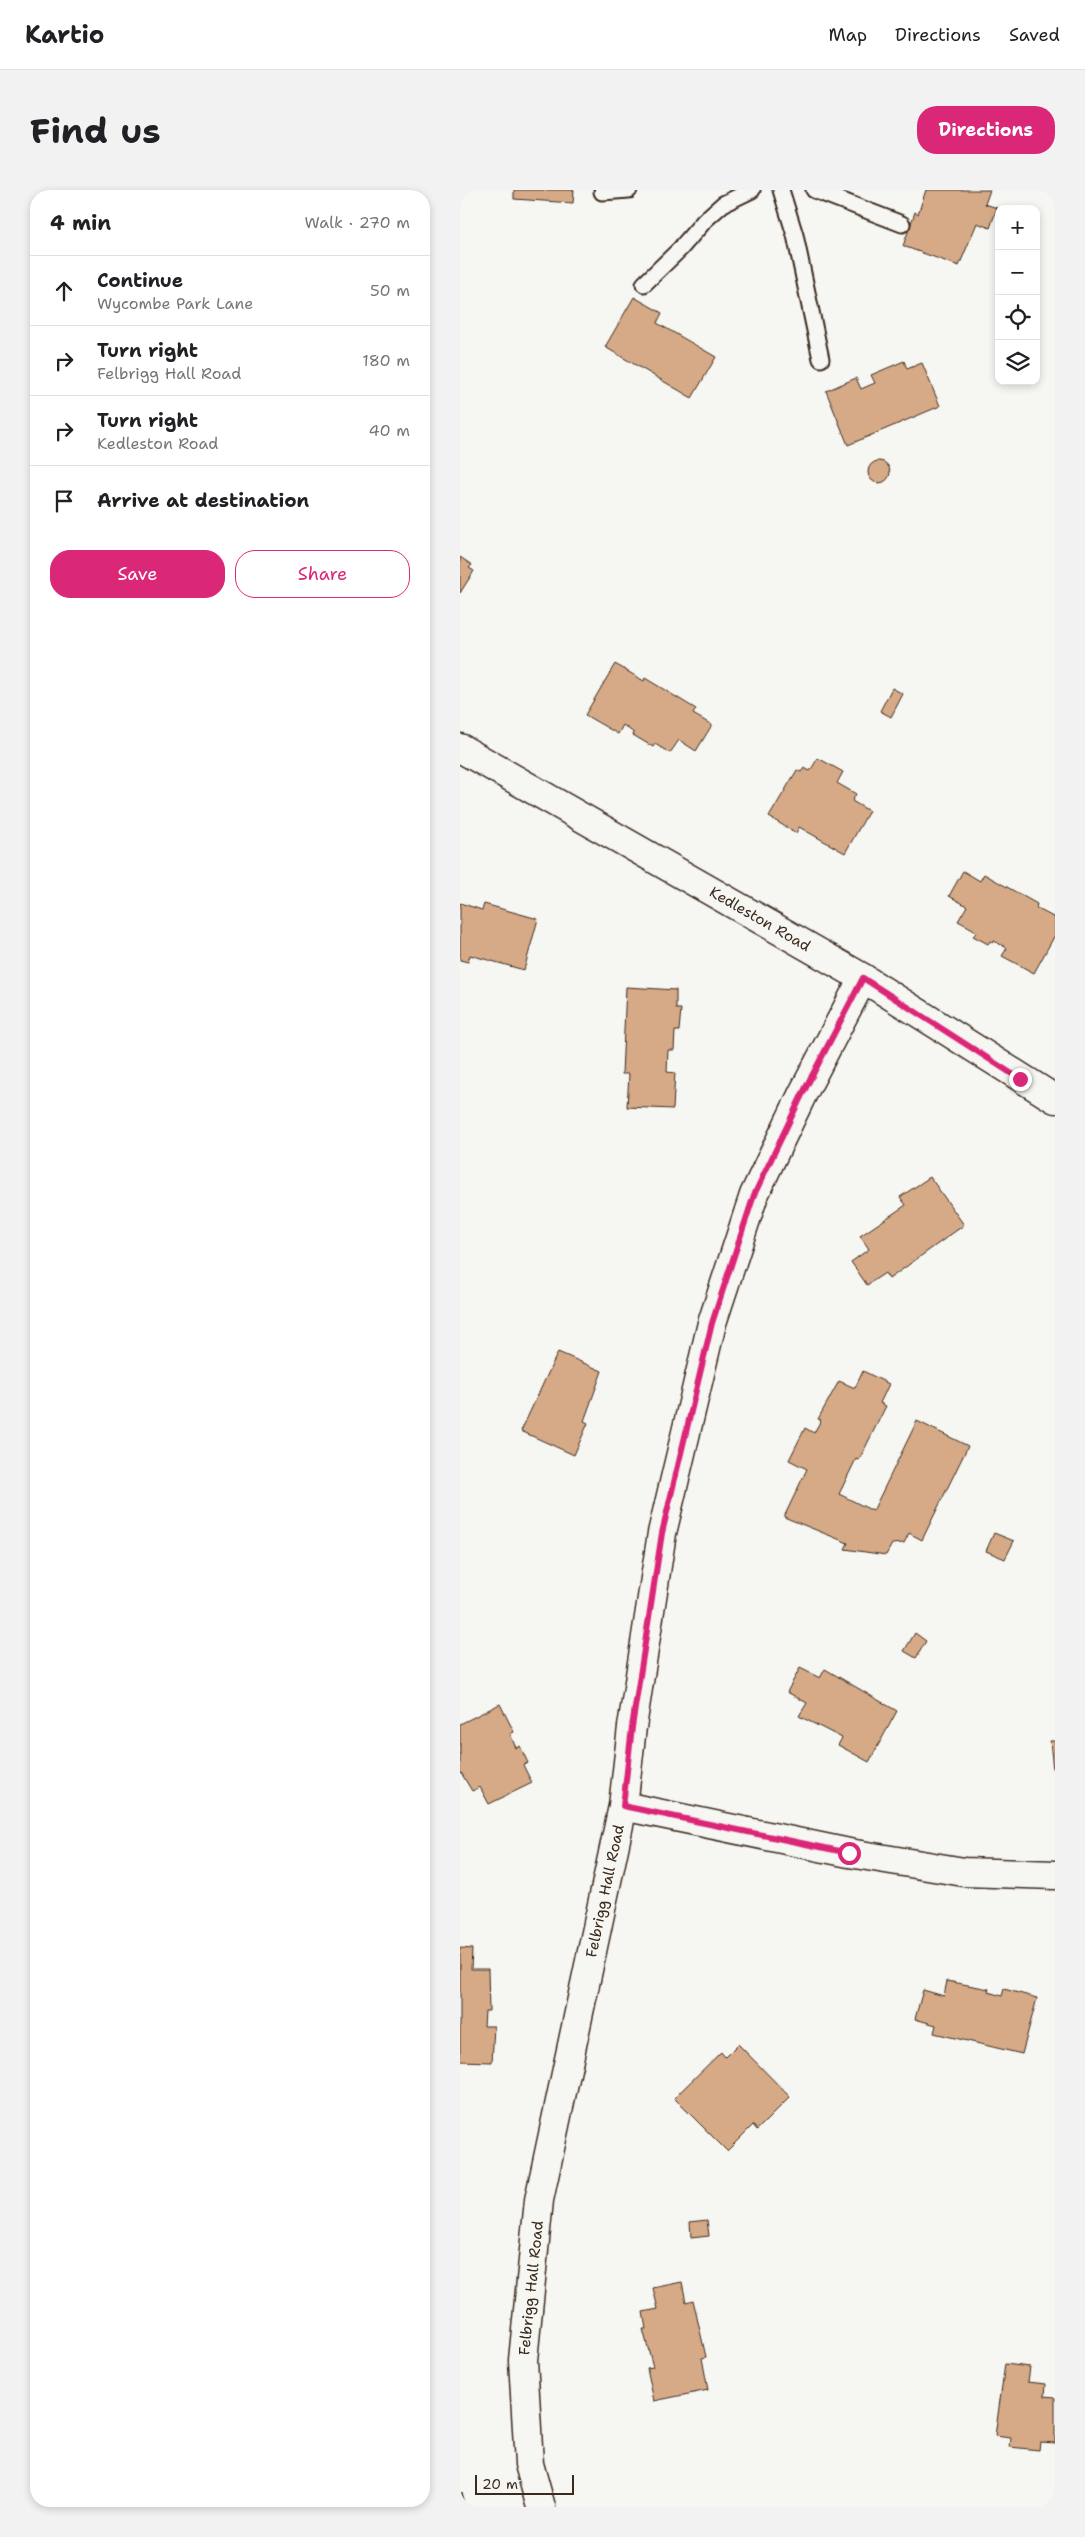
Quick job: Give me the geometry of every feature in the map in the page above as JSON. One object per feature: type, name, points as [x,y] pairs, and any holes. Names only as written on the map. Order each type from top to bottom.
[{"type":"street","name":"Kedleston Road","points":[[460,748],[863,978],[1055,1099]]},
{"type":"street","name":"Felbrigg Hall Road","points":[[541,2507],[529,2464],[523,2360],[539,2200],[623,1806],[632,1727],[662,1533],[712,1323],[754,1195],[802,1095],[863,978]]},
{"type":"street","points":[[623,1806],[849,1853],[964,1872],[1055,1875]]},
{"type":"lane","points":[[602,192],[629,190]]},
{"type":"lane","points":[[644,284],[680,249],[704,220],[723,204],[752,190]]},
{"type":"lane","points":[[781,190],[795,236],[822,358]]},
{"type":"lane","points":[[814,190],[902,224]]},
{"type":"building","points":[[514,190],[574,190],[573,203],[514,199]]},
{"type":"building","points":[[926,190],[990,190],[985,204],[995,207],[995,214],[990,228],[977,223],[959,266],[903,246],[915,212],[918,214]]},
{"type":"building","points":[[634,297],[662,313],[657,323],[716,357],[692,398],[605,347]]},
{"type":"building","points":[[904,361],[907,369],[922,363],[940,406],[848,445],[826,391],[856,378],[861,389],[875,383],[871,375]]},
{"type":"building","points":[[879,461],[887,464],[890,472],[887,480],[879,483],[871,480],[868,472],[871,464]]},
{"type":"building","points":[[460,557],[472,565],[469,568],[474,571],[460,593]]},
{"type":"building","points":[[615,664],[644,681],[645,678],[696,709],[693,714],[712,725],[696,751],[679,740],[670,753],[655,744],[653,747],[633,735],[634,733],[623,725],[618,734],[585,715]]},
{"type":"building","points":[[892,688],[903,694],[891,717],[880,711]]},
{"type":"building","points":[[818,758],[843,772],[837,783],[856,794],[852,801],[869,811],[845,853],[799,827],[796,833],[769,817],[797,770],[801,772],[804,768],[810,771]]},
{"type":"building","points":[[963,871],[980,881],[984,874],[1037,904],[1036,908],[1055,918],[1055,935],[1034,973],[1002,956],[1007,948],[994,941],[993,943],[990,941],[988,944],[973,936],[976,933],[973,929],[958,921],[967,906],[949,896]]},
{"type":"building","points":[[460,903],[482,910],[484,904],[538,919],[524,970],[470,955],[468,962],[460,960]]},
{"type":"building","points":[[626,987],[676,990],[676,1009],[681,1009],[679,1031],[675,1031],[674,1050],[668,1050],[667,1072],[675,1073],[673,1109],[627,1107],[629,1074],[622,1074]]},
{"type":"building","points":[[930,1177],[964,1225],[889,1279],[885,1273],[867,1285],[851,1262],[869,1249],[860,1236],[906,1205],[900,1197]]},
{"type":"building","points":[[558,1352],[602,1371],[584,1421],[588,1423],[574,1455],[521,1431]]},
{"type":"building","points":[[863,1371],[889,1384],[880,1403],[886,1406],[859,1460],[856,1459],[839,1494],[873,1511],[917,1421],[968,1446],[922,1540],[909,1533],[904,1543],[892,1544],[886,1555],[845,1549],[848,1543],[784,1517],[807,1469],[789,1460],[805,1428],[814,1433],[821,1420],[818,1419],[839,1381],[855,1388]]},
{"type":"building","points":[[994,1533],[1014,1541],[1005,1559],[986,1551]]},
{"type":"building","points":[[915,1633],[926,1641],[916,1658],[904,1651]]},
{"type":"building","points":[[800,1668],[820,1678],[825,1669],[897,1711],[869,1762],[838,1745],[842,1738],[799,1716],[807,1703],[787,1692]]},
{"type":"building","points":[[500,1704],[514,1732],[510,1734],[516,1748],[520,1746],[528,1763],[523,1765],[532,1783],[489,1804],[480,1787],[472,1791],[460,1771],[460,1724]]},
{"type":"building","points":[[1050,1741],[1055,1741],[1055,1770],[1053,1770]]},
{"type":"building","points":[[460,1948],[472,1949],[471,1969],[488,1969],[489,2011],[485,2011],[484,2026],[494,2026],[492,2062],[460,2061]]},
{"type":"building","points":[[947,1981],[989,1989],[988,1992],[1002,1996],[1004,1989],[1037,1998],[1022,2054],[934,2033],[936,2025],[915,2019],[923,1990],[944,1996]]},
{"type":"building","points":[[738,2044],[790,2097],[757,2130],[753,2125],[727,2151],[674,2098],[721,2052],[725,2057]]},
{"type":"building","points":[[707,2220],[709,2236],[691,2238],[690,2222]]},
{"type":"building","points":[[682,2282],[686,2302],[693,2300],[706,2357],[702,2358],[708,2390],[654,2401],[647,2368],[653,2367],[643,2329],[646,2329],[643,2312],[658,2309],[653,2288]]},
{"type":"building","points":[[1005,2364],[1030,2367],[1028,2382],[1046,2384],[1045,2396],[1055,2397],[1055,2443],[1040,2442],[1039,2450],[1010,2447],[1011,2438],[995,2436]]},
{"type":"building","points":[[461,2492],[465,2507],[460,2507]]},
{"type":"route","points":[[849,1853],[623,1806],[632,1727],[662,1533],[712,1323],[754,1195],[802,1095],[863,978],[1020,1079]]}]
